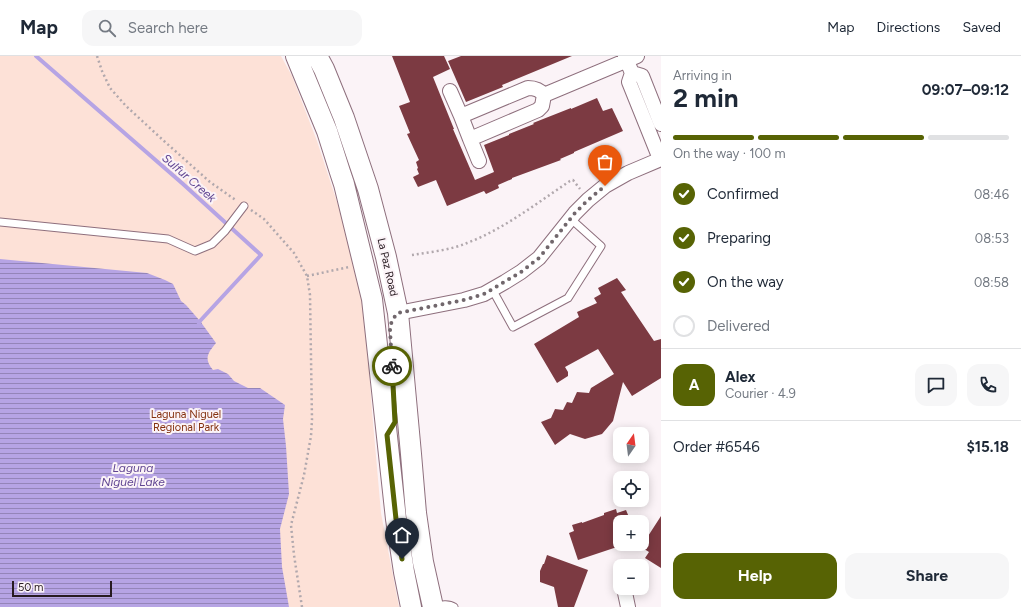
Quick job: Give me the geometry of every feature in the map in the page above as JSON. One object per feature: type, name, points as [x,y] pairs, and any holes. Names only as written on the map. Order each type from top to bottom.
[{"type":"main road","points":[[296,56],[327,131],[344,184],[372,299],[396,519],[411,607]]},
{"type":"main road","name":"La Paz Road","points":[[318,56],[344,118],[368,189],[386,257],[398,313],[416,513],[423,562],[433,607]]},
{"type":"main road","points":[[344,184],[359,194],[385,301],[398,313],[392,320],[390,329],[395,422],[387,435]]},
{"type":"street","points":[[398,313],[464,300],[484,294],[521,272],[539,258],[588,200],[605,186],[628,173],[660,159],[629,82],[630,61]]},
{"type":"street","points":[[544,96],[630,61]]},
{"type":"street","points":[[630,61],[642,76],[661,124]]},
{"type":"street","points":[[461,116],[528,88],[535,88],[541,91],[544,96],[542,106],[538,110],[470,139]]},
{"type":"street","points":[[450,91],[479,161]]},
{"type":"street","points":[[625,595],[628,607]]},
{"type":"lane","points":[[0,222],[168,239],[196,251],[212,244],[225,231],[244,206]]},
{"type":"lane","points":[[492,289],[513,327],[568,298],[601,246],[571,219]]},
{"type":"lane","points":[[433,607],[446,605],[454,607]]},
{"type":"path","points":[[97,56],[110,88],[126,106],[210,182],[264,220],[294,253],[307,276],[310,295],[311,436],[304,475],[291,525],[302,607]]},
{"type":"path","points":[[412,255],[465,244],[488,235],[573,180],[588,200]]},
{"type":"path","points":[[307,276],[349,268]]},
{"type":"green space","name":"Laguna Niguel Regional Park","points":[[0,56],[281,56],[292,76],[317,141],[339,208],[365,310],[381,513],[399,607],[0,607]]},
{"type":"water","name":"Laguna Niguel Lake","points":[[0,259],[147,273],[173,284],[181,301],[200,321],[216,343],[210,350],[208,356],[208,363],[213,370],[218,369],[228,374],[234,381],[248,388],[260,388],[285,405],[283,419],[289,494],[280,529],[282,567],[289,607],[0,607]]},
{"type":"building","points":[[392,56],[444,56],[450,69],[433,77],[475,180],[494,172],[484,145],[534,124],[533,123],[597,98],[603,111],[612,108],[623,131],[574,152],[560,159],[561,160],[512,178],[498,185],[499,188],[486,194],[484,191],[447,206],[436,180],[418,187],[413,177],[419,174],[416,162],[419,160],[407,134],[410,133],[399,106],[410,102]]},
{"type":"building","points":[[461,56],[572,56],[502,85],[503,87],[466,102],[448,61]]},
{"type":"building","points":[[617,278],[626,290],[621,292],[654,341],[661,339],[661,378],[632,396],[623,382],[613,421],[602,434],[585,439],[570,434],[555,445],[541,422],[551,418],[555,409],[563,410],[567,402],[572,403],[577,392],[589,393],[591,388],[614,374],[598,349],[565,367],[568,372],[568,376],[557,383],[534,344],[579,317],[577,312],[597,303],[594,298],[601,294],[598,288]]},
{"type":"building","points":[[616,509],[617,513],[626,510],[628,515],[613,515],[613,548],[578,560],[569,533],[574,531],[572,525],[604,515],[604,513]]},
{"type":"building","points":[[661,516],[661,568],[649,559],[645,558],[649,552],[647,551],[649,551],[649,535]]},
{"type":"building","points":[[547,555],[588,570],[574,607],[558,607],[554,587],[540,582],[540,571]]},
{"type":"waterway","name":"Sulfur Creek","points":[[36,56],[183,184],[261,255],[200,321],[198,326]]},
{"type":"way so far","points":[[392,366],[390,329],[392,320],[398,313],[464,300],[484,294],[521,272],[539,258],[575,213],[605,186]]},
{"type":"route","points":[[392,366],[395,422],[387,435],[402,559]]}]
